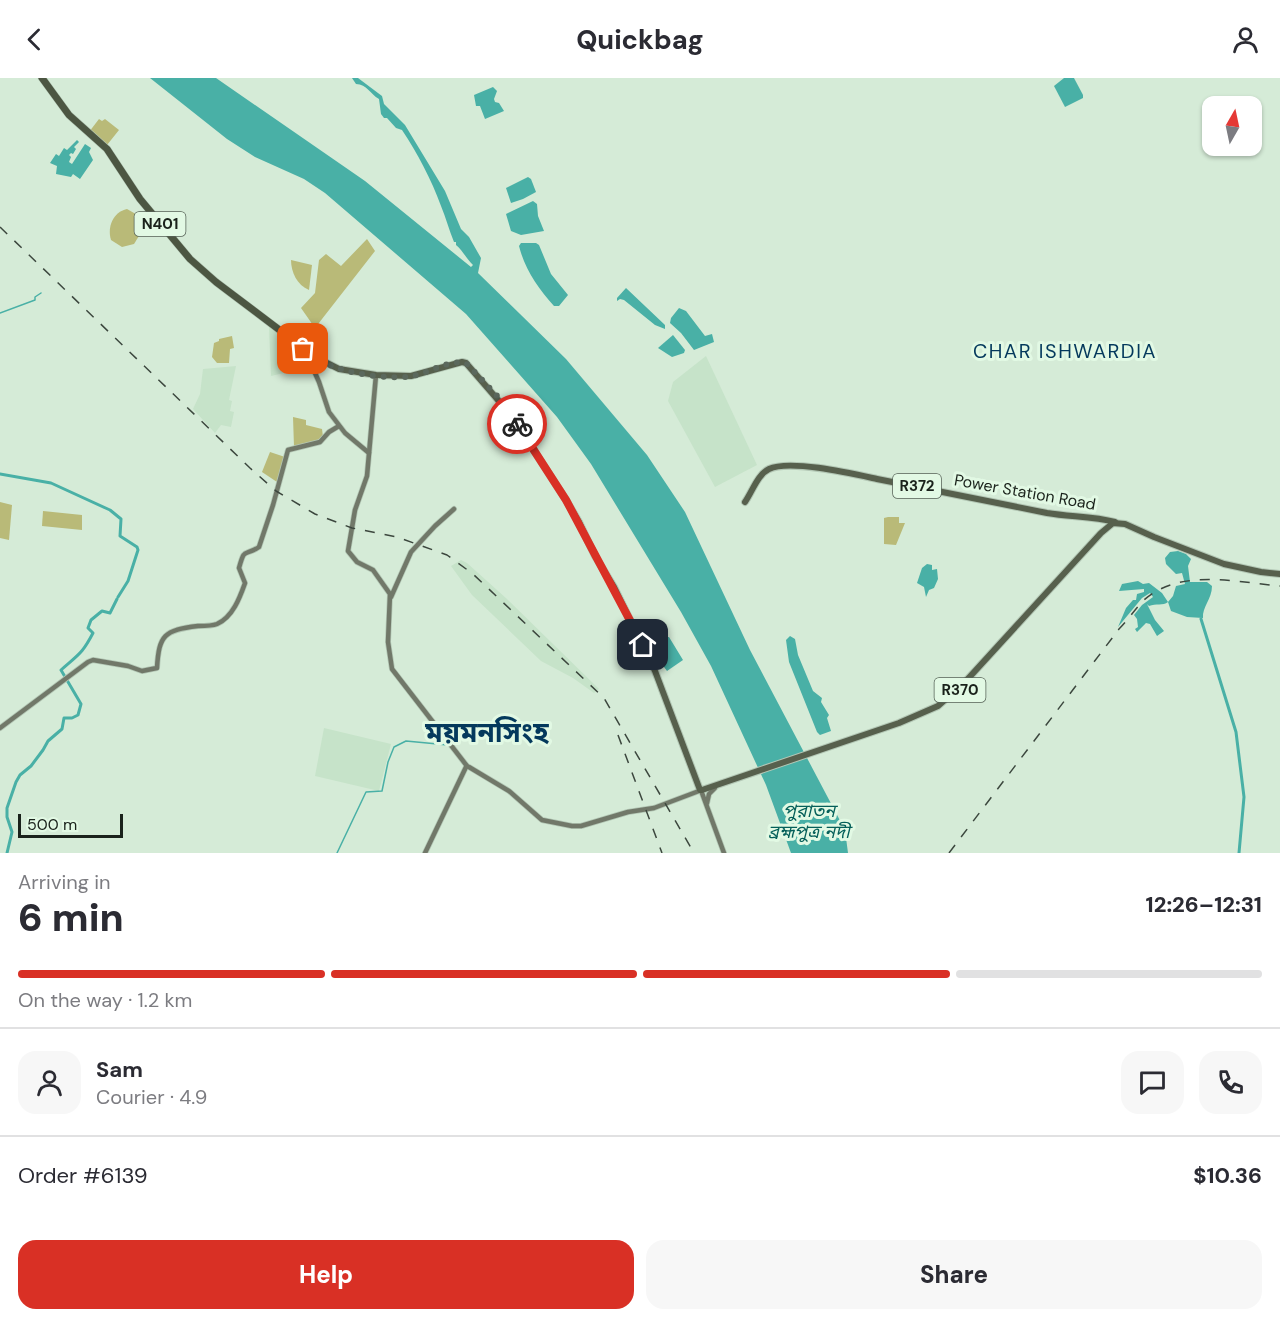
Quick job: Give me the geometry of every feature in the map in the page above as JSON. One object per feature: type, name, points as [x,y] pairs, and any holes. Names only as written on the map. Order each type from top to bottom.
[{"type":"highway","name":"N401","points":[[42,78],[74,121],[106,149],[140,199],[190,259],[308,354]]},
{"type":"main road","points":[[308,354],[339,369],[376,375],[411,376],[455,363],[466,363],[512,415],[572,510],[643,645],[724,853]]},
{"type":"main road","points":[[308,354],[329,412],[339,426],[369,453]]},
{"type":"main road","points":[[376,375],[366,482],[355,510],[348,550],[357,562],[377,575],[391,597]]},
{"type":"main road","points":[[0,728],[66,677],[93,660],[128,666],[142,671],[153,671],[156,669],[162,638],[181,628],[216,625],[227,616],[237,603],[245,583],[239,568],[242,557],[246,552],[259,547],[288,450],[320,442],[339,426]]},
{"type":"main road","name":"Power Station Road","points":[[745,502],[769,469],[781,466],[799,467],[919,486],[1106,525],[1125,524],[1173,546]]},
{"type":"main road","points":[[454,509],[411,552],[391,597],[388,642],[390,666],[468,767],[509,791],[542,820],[572,826],[581,826],[628,812],[654,808],[735,779]]},
{"type":"main road","points":[[1106,525],[1126,526],[1235,569],[1280,575]]},
{"type":"main road","name":"R370","points":[[735,779],[921,715],[948,699],[1040,601],[1054,590],[1057,582],[1106,525]]},
{"type":"main road","points":[[427,853],[468,767]]},
{"type":"main road","points":[[701,791],[715,788],[735,779]]},
{"type":"main road","points":[[707,808],[708,797],[715,788]]},
{"type":"shaded area","points":[[269,326],[303,353],[310,367],[271,376]]},
{"type":"shaded area","points":[[706,356],[757,465],[715,487],[668,401],[673,382]]},
{"type":"shaded area","points":[[236,366],[229,400],[232,401],[230,411],[234,412],[231,427],[221,425],[215,433],[193,409],[200,394],[203,369]]},
{"type":"shaded area","points":[[461,560],[507,599],[599,689],[594,693],[573,678],[541,661],[472,595],[451,566]]},
{"type":"shaded area","points":[[324,728],[391,744],[379,791],[315,776]]},
{"type":"green space","points":[[99,119],[102,121],[105,119],[119,130],[107,145],[89,132]]},
{"type":"green space","points":[[127,209],[141,217],[142,231],[134,244],[122,247],[111,240],[110,230],[112,221],[118,213]]},
{"type":"green space","points":[[367,239],[375,251],[315,328],[301,308],[315,293],[319,260],[326,254],[341,266]]},
{"type":"green space","points":[[291,260],[312,265],[309,290],[296,278]]},
{"type":"green space","points":[[232,336],[234,348],[230,349],[229,363],[217,363],[212,357],[214,343],[219,339]]},
{"type":"green space","points":[[293,417],[306,420],[306,425],[322,429],[323,437],[318,442],[294,447]]},
{"type":"green space","points":[[270,452],[285,457],[277,482],[262,472]]},
{"type":"green space","points":[[0,502],[12,505],[9,540],[0,538]]},
{"type":"green space","points":[[43,511],[82,515],[82,530],[42,526]]},
{"type":"green space","points":[[899,517],[899,523],[905,523],[896,545],[884,544],[884,518]]},
{"type":"water","name":"পুরাতন ব্রহ্মপুত্র নদী","points":[[150,78],[216,78],[365,181],[471,267],[473,265],[454,242],[433,186],[408,139],[402,130],[396,128],[381,114],[379,99],[366,87],[356,84],[352,78],[358,78],[382,96],[384,104],[405,125],[445,191],[461,229],[469,237],[481,258],[478,273],[566,359],[647,455],[685,512],[750,650],[845,830],[848,853],[791,853],[766,785],[711,666],[681,612],[591,464],[557,417],[466,314],[325,193],[304,179],[255,157],[227,139]]},
{"type":"water","points":[[1064,78],[1074,78],[1083,95],[1083,98],[1065,107],[1054,86]]},
{"type":"water","points":[[493,87],[497,91],[495,102],[499,103],[504,111],[485,119],[480,106],[476,106],[474,95]]},
{"type":"water","points":[[77,140],[79,142],[74,147],[76,149],[73,154],[69,155],[71,157],[69,162],[72,164],[85,144],[91,148],[89,152],[93,160],[80,179],[73,174],[71,177],[56,174],[57,166],[50,163],[56,154],[59,156],[64,148],[67,150]]},
{"type":"water","points":[[528,177],[536,192],[511,203],[506,188]]},
{"type":"water","points":[[533,201],[537,204],[538,216],[544,231],[521,235],[511,231],[506,214]]},
{"type":"water","points":[[521,243],[539,245],[551,274],[568,295],[559,306],[554,306],[533,278],[522,255],[519,246]]},
{"type":"water","points":[[626,288],[665,325],[665,329],[655,325],[624,300],[617,301]]},
{"type":"water","points":[[679,308],[686,311],[705,336],[712,334],[714,342],[694,350],[670,323]]},
{"type":"water","points":[[673,335],[685,350],[684,353],[672,357],[658,348]]},
{"type":"water","points":[[1178,551],[1191,559],[1188,566],[1190,582],[1207,582],[1212,586],[1212,591],[1203,618],[1187,617],[1171,611],[1168,602],[1176,586],[1185,584],[1182,573],[1176,574],[1166,564],[1165,558],[1170,552]]},
{"type":"water","points":[[927,564],[932,565],[932,570],[937,569],[938,579],[926,597],[924,587],[917,583],[922,568]]},
{"type":"water","points":[[1138,581],[1143,584],[1149,583],[1162,593],[1168,602],[1149,606],[1147,604],[1164,631],[1157,636],[1150,624],[1146,623],[1137,632],[1135,629],[1138,627],[1134,615],[1153,597],[1150,593],[1142,598],[1118,627],[1126,608],[1133,600],[1136,600],[1137,594],[1144,592],[1144,589],[1119,591],[1122,584]]},
{"type":"water","points":[[790,636],[795,639],[798,655],[813,691],[822,698],[821,702],[829,715],[827,718],[831,731],[820,735],[817,732],[789,662],[786,640]]},
{"type":"water","points":[[669,637],[683,660],[667,671],[661,663],[655,644],[650,643]]},
{"type":"waterway","points":[[0,313],[35,300],[35,297],[41,293]]},
{"type":"waterway","points":[[0,474],[51,483],[110,510],[121,519],[120,536],[138,550],[128,581],[118,597]]},
{"type":"waterway","points":[[7,853],[12,832],[7,817],[7,808],[16,782],[20,775],[31,766],[48,741],[62,729],[64,718],[78,715],[81,704],[61,670],[86,645],[93,633],[88,628],[91,620],[102,611],[110,613],[117,599]]},
{"type":"waterway","points":[[1201,619],[1236,732],[1244,797],[1239,853]]},
{"type":"waterway","points":[[337,853],[366,792],[382,791],[388,762],[394,747],[406,741],[448,745]]},
{"type":"railway","points":[[0,227],[276,491],[315,514],[352,528],[397,537],[447,555],[473,574],[604,698],[694,853]]},
{"type":"railway","points":[[949,853],[1119,629],[1144,600],[1158,590],[1191,580],[1227,580],[1280,586]]},
{"type":"railway","points":[[618,735],[662,853]]},
{"type":"way so far","points":[[303,349],[330,366],[376,375],[411,376],[442,366],[466,363],[501,400],[517,424]]},
{"type":"district","name":"CHAR ISHWARDIA","points":[[1065,351]]},
{"type":"district","name":"ময়মনসিংহ","points":[[487,732]]},
{"type":"route","points":[[517,424],[579,522],[643,645]]}]
